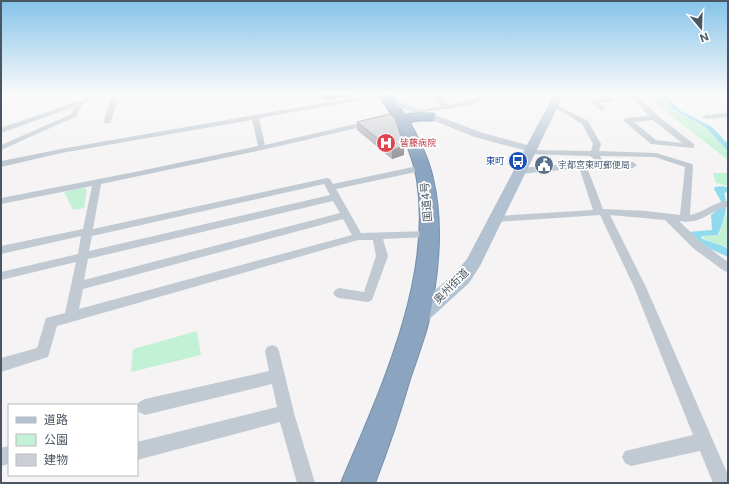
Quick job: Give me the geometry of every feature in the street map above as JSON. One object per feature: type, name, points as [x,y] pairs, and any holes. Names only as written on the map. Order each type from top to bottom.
[{"type":"highway","name":"国道4号","points":[[393,117],[422,168],[427,198],[428,234],[422,293],[417,318]]},
{"type":"highway","name":"奥州街道","points":[[358,483],[376,440],[417,318]]},
{"type":"main road","name":"奥州街道","points":[[417,318],[462,278],[474,262],[548,117]]},
{"type":"street","points":[[1,131],[41,117]]},
{"type":"street","points":[[1,148],[71,117]]},
{"type":"street","points":[[108,122],[110,117]]},
{"type":"street","points":[[255,117],[262,148]]},
{"type":"street","points":[[1,164],[61,151],[260,117]]},
{"type":"street","points":[[1,201],[97,183],[262,148],[353,117]]},
{"type":"street","points":[[427,117],[479,135],[531,151],[594,155],[656,155],[689,166],[685,219]]},
{"type":"street","points":[[574,117],[585,123],[597,144],[594,155]]},
{"type":"street","points":[[706,117],[711,117]]},
{"type":"street","points":[[655,118],[673,132],[691,146],[654,142],[627,120],[655,118]]},
{"type":"street","points":[[594,155],[602,164]]},
{"type":"street","points":[[520,172],[602,164],[633,165]]},
{"type":"street","points":[[586,166],[584,170],[601,212],[640,287],[722,483]]},
{"type":"street","points":[[330,187],[422,168]]},
{"type":"street","points":[[1,250],[88,233],[326,181],[358,237]]},
{"type":"street","points":[[71,317],[97,183]]},
{"type":"street","points":[[1,276],[336,197]]},
{"type":"street","points":[[496,220],[601,212],[646,214],[685,219],[699,217],[724,204],[728,204]]},
{"type":"street","points":[[77,286],[346,215]]},
{"type":"street","points":[[668,217],[697,245],[728,268]]},
{"type":"street","points":[[1,365],[43,353],[51,322],[358,237],[428,234]]},
{"type":"street","points":[[339,293],[368,297],[382,256],[377,236]]},
{"type":"street","points":[[272,351],[286,413],[306,483]]},
{"type":"street","points":[[145,407],[278,376]]},
{"type":"street","points":[[138,451],[286,413]]},
{"type":"street","points":[[630,457],[704,441]]},
{"type":"green space","points":[[672,117],[686,117],[704,127],[728,151],[728,160]]},
{"type":"green space","points":[[713,173],[728,173],[728,186],[716,183]]},
{"type":"green space","points":[[82,188],[87,189],[84,208],[73,210],[64,192]]},
{"type":"green space","points":[[728,210],[728,248],[706,240],[703,236],[719,235]]},
{"type":"green space","points":[[197,331],[201,355],[131,372],[133,349]]},
{"type":"water","points":[[686,117],[692,117],[712,127],[728,144],[728,151],[705,127]]},
{"type":"water","points":[[723,186],[728,188],[728,192],[724,193],[726,209],[718,235],[702,236],[701,238],[722,245],[728,249],[728,257],[702,245],[688,232],[712,230],[711,215],[718,209],[721,201],[714,189],[715,187]]},
{"type":"building","points":[[379,117],[393,117],[404,146],[392,150],[357,122]]},
{"type":"place","name":"皆藤病院","points":[[386,143]]},
{"type":"place","name":"東町","points":[[518,161]]},
{"type":"place","name":"宇都宮東町郵便局","points":[[544,165]]}]
